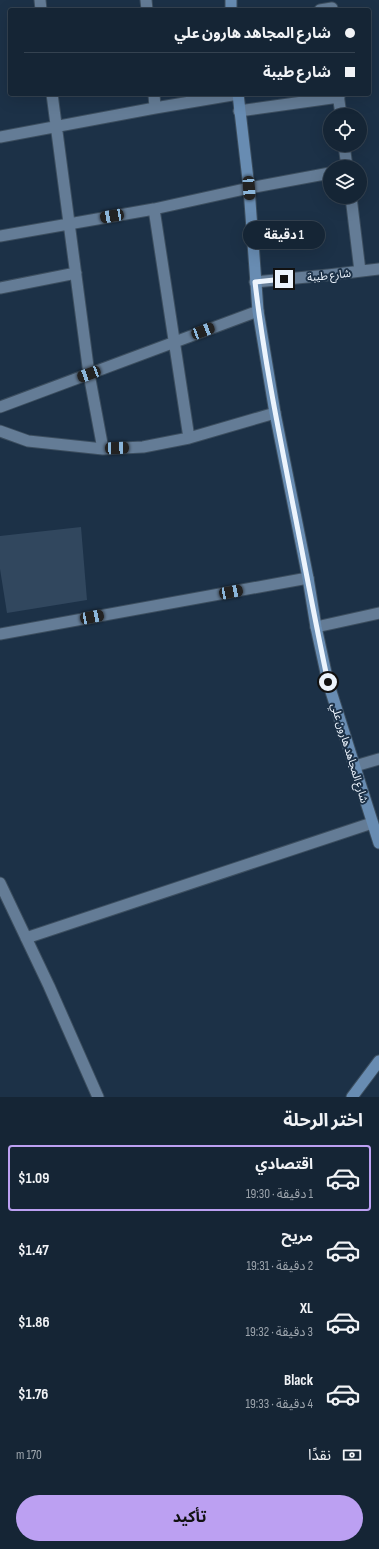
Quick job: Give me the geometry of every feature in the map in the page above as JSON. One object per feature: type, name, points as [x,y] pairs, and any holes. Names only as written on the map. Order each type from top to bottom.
[{"type":"main road","name":"شارع المجاهد هارون علي","points":[[238,96],[249,188],[258,311],[274,412],[328,682],[379,843]]},
{"type":"main road","points":[[352,1097],[379,1061]]},
{"type":"street","points":[[52,96],[89,374],[103,449]]},
{"type":"street","points":[[154,96],[155,108]]},
{"type":"street","points":[[0,137],[226,96]]},
{"type":"street","points":[[239,111],[332,96]]},
{"type":"street","points":[[338,96],[340,108]]},
{"type":"street","points":[[0,236],[154,209],[249,188],[323,174]]},
{"type":"street","points":[[352,204],[360,271]]},
{"type":"street","points":[[154,209],[175,342],[188,438]]},
{"type":"street","name":"شارع طيبة","points":[[255,282],[379,269]]},
{"type":"street","points":[[0,288],[76,272]]},
{"type":"street","points":[[0,407],[258,311]]},
{"type":"street","points":[[0,431],[28,441],[103,449],[143,447],[188,438],[274,412]]},
{"type":"street","points":[[0,634],[308,578]]},
{"type":"street","points":[[316,627],[379,613]]},
{"type":"street","points":[[355,766],[379,759]]},
{"type":"street","points":[[26,938],[372,823]]},
{"type":"street","points":[[0,883],[98,1097]]},
{"type":"building","points":[[81,527],[87,600],[7,613],[0,569],[0,536]]},
{"type":"route","points":[[284,279],[255,282],[258,311],[274,412],[328,682]]}]
